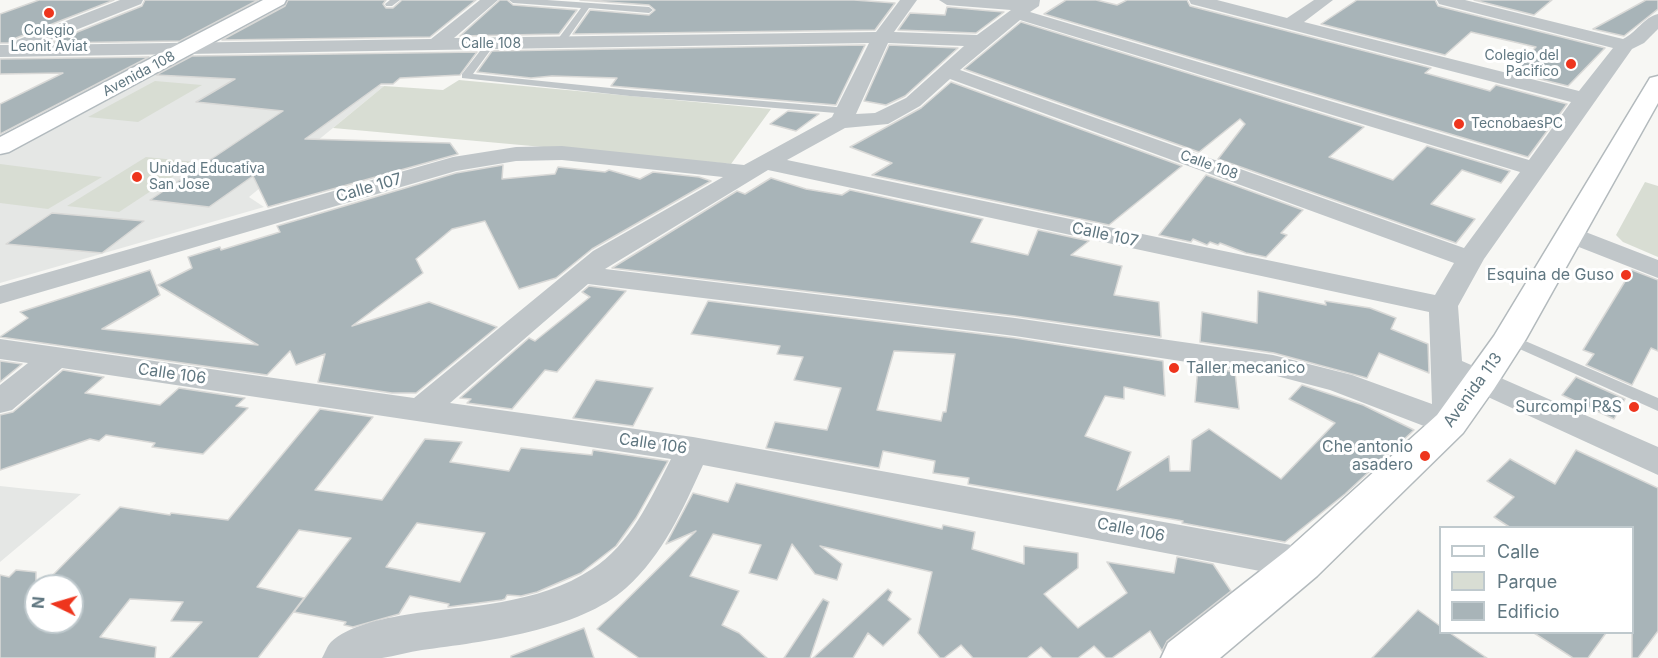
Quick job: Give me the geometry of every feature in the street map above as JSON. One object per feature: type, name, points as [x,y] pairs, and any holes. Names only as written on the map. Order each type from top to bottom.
[{"type":"main road","name":"Avenida 108","points":[[0,147],[277,0]]},
{"type":"main road","name":"Avenida 113","points":[[1185,658],[1302,563],[1450,424],[1509,339],[1658,83]]},
{"type":"street","points":[[1,52],[135,0]]},
{"type":"street","points":[[435,44],[490,0]]},
{"type":"street","points":[[844,117],[881,37],[909,0]]},
{"type":"street","points":[[947,0],[1026,7],[1534,169]]},
{"type":"street","points":[[1197,0],[1584,99]]},
{"type":"street","points":[[1289,24],[1325,0]]},
{"type":"street","points":[[1445,0],[1625,45]]},
{"type":"street","points":[[421,410],[603,257],[844,117],[880,119],[913,102],[981,41],[1026,7]]},
{"type":"street","points":[[581,275],[1015,327],[1273,365],[1313,372],[1354,385],[1450,424],[1443,306],[1470,259],[1584,99],[1625,45],[1638,39],[1658,19]]},
{"type":"street","name":"Calle 108","points":[[1,52],[881,37],[981,41]]},
{"type":"street","name":"Calle 108","points":[[948,72],[1470,259]]},
{"type":"street","name":"Calle 107","points":[[0,295],[453,164],[516,154],[562,153],[757,167],[1443,306]]},
{"type":"street","points":[[1570,234],[1658,270]]},
{"type":"street","name":"Calle 106","points":[[0,349],[693,450],[1302,563]]},
{"type":"street","points":[[0,402],[56,357]]},
{"type":"street","points":[[1447,366],[1658,462]]},
{"type":"street","points":[[344,658],[349,653],[378,641],[410,633],[475,626],[529,614],[562,603],[607,581],[638,549],[662,510],[693,450]]},
{"type":"lane","points":[[513,0],[649,10]]},
{"type":"lane","points":[[560,43],[587,5]]},
{"type":"lane","points":[[490,44],[466,76],[844,117]]},
{"type":"lane","points":[[1509,339],[1658,405]]},
{"type":"shaded area","name":"Unidad Educativa San Jose","points":[[150,75],[384,86],[249,197],[264,207],[0,283],[0,156]]},
{"type":"shaded area","points":[[0,486],[28,489],[81,494],[0,562]]},
{"type":"green space","points":[[459,80],[771,109],[731,164],[333,128],[384,86],[443,90]]},
{"type":"green space","points":[[155,81],[202,85],[138,122],[88,117]]},
{"type":"green space","points":[[146,157],[195,162],[119,212],[67,206]]},
{"type":"green space","points":[[0,164],[102,177],[48,209],[0,203]]},
{"type":"green space","points":[[1645,182],[1658,186],[1658,257],[1623,242],[1616,235]]},
{"type":"building","name":"Colegio Leonit Aviat","points":[[39,0],[114,0],[16,38],[13,43],[0,43],[0,14]]},
{"type":"building","points":[[145,0],[258,0],[180,41],[50,43],[142,6]]},
{"type":"building","points":[[288,0],[386,0],[383,4],[386,8],[393,8],[402,0],[476,0],[430,37],[222,40],[285,6]]},
{"type":"building","points":[[500,0],[507,0],[513,5],[577,10],[559,34],[460,36]]},
{"type":"building","points":[[580,0],[854,0],[895,3],[875,30],[573,34],[590,10],[649,15],[655,10],[649,5]]},
{"type":"building","points":[[1066,0],[1096,0],[1117,5],[1127,0],[1187,0],[1190,6],[1431,68],[1425,73],[1490,91],[1496,85],[1567,104],[1528,157],[1044,14]]},
{"type":"building","points":[[1357,0],[1435,0],[1438,6],[1605,48],[1568,86],[1511,72],[1536,47],[1471,32],[1445,55],[1321,24]]},
{"type":"building","points":[[1474,0],[1552,0],[1534,15]]},
{"type":"building","points":[[1646,0],[1658,0],[1658,9],[1624,36],[1593,29]]},
{"type":"building","points":[[947,7],[1004,12],[976,33],[898,30],[910,13],[945,15]]},
{"type":"building","points":[[1021,22],[1364,127],[1329,157],[1393,180],[1427,146],[1510,171],[1501,183],[1462,170],[1431,204],[1475,219],[1456,243],[1218,159],[1245,124],[1240,119],[1199,152],[964,69]]},
{"type":"building","points":[[865,45],[836,105],[611,86],[617,78],[552,76],[531,78],[477,72],[492,51]]},
{"type":"building","points":[[889,45],[958,48],[905,96],[886,105],[864,101]]},
{"type":"building","points":[[477,52],[460,75],[400,78],[393,84],[381,84],[305,139],[450,143],[458,154],[268,207],[253,176],[209,207],[150,200],[283,111],[196,102],[235,79],[156,75],[192,56]]},
{"type":"building","points":[[149,57],[0,134],[0,104],[63,73],[0,74],[0,59]]},
{"type":"building","points":[[951,82],[1182,166],[1109,225],[872,175],[892,163],[850,147],[921,108]]},
{"type":"building","points":[[788,111],[819,114],[796,131],[770,124]]},
{"type":"building","points":[[503,165],[502,179],[555,174],[558,167],[605,172],[609,170],[640,179],[653,172],[699,177],[711,181],[592,249],[556,278],[519,289],[485,221],[452,229],[416,259],[423,273],[352,326],[429,302],[497,327],[416,393],[392,393],[318,382],[325,354],[296,365],[290,351],[267,375],[0,337],[28,318],[20,312],[150,270],[160,295],[102,329],[258,345],[158,285],[192,268],[188,257],[220,247],[221,250],[280,232],[277,226],[456,173]]},
{"type":"building","points":[[1206,175],[1303,210],[1281,233],[1287,235],[1266,257],[1246,253],[1220,243],[1218,245],[1210,242],[1207,245],[1193,239],[1191,242],[1159,235]]},
{"type":"building","points":[[771,178],[806,189],[842,195],[850,190],[983,219],[971,242],[1028,255],[1038,230],[1089,241],[1071,255],[1122,266],[1114,295],[1159,302],[1161,337],[1015,316],[612,268],[737,191],[745,194]]},
{"type":"building","points":[[52,213],[144,221],[102,253],[6,244]]},
{"type":"building","points":[[1632,270],[1658,280],[1658,351],[1651,348],[1632,385],[1586,365],[1594,354],[1583,350]]},
{"type":"building","points":[[589,286],[626,291],[557,372],[545,370],[512,409],[467,403],[471,399],[460,398],[529,338],[535,341],[590,297],[582,292]]},
{"type":"building","points":[[1258,291],[1326,305],[1325,301],[1370,308],[1396,318],[1391,329],[1428,344],[1429,373],[1379,353],[1367,378],[1274,353],[1200,342],[1202,312],[1257,323]]},
{"type":"building","points":[[708,301],[1015,338],[1163,361],[1165,396],[1124,387],[1124,399],[1105,396],[1085,436],[1131,452],[1117,490],[1169,456],[1170,471],[1190,471],[1192,440],[1209,429],[1281,479],[1335,423],[1289,399],[1302,385],[1363,405],[1414,430],[1345,494],[1285,542],[1182,523],[1183,521],[968,484],[969,478],[933,473],[935,461],[883,451],[879,468],[766,448],[775,422],[827,430],[841,388],[794,380],[803,357],[777,354],[780,346],[691,334]],"holes":[[[894,351],[955,354],[946,412],[943,412],[941,421],[877,410]]]},
{"type":"building","points":[[0,361],[22,364],[0,382]]},
{"type":"building","points":[[1198,366],[1235,372],[1239,409],[1195,402]]},
{"type":"building","points":[[63,370],[104,377],[85,393],[160,405],[179,388],[245,398],[236,406],[248,408],[203,454],[152,447],[155,443],[106,435],[99,441],[90,439],[0,470],[0,415],[13,412]]},
{"type":"building","points":[[1576,377],[1625,399],[1614,419],[1562,395]]},
{"type":"building","points":[[596,380],[653,388],[633,426],[573,418]]},
{"type":"building","points":[[320,409],[373,417],[315,490],[382,500],[425,439],[462,442],[450,462],[509,471],[521,448],[592,455],[593,450],[668,461],[636,518],[616,546],[581,573],[537,592],[521,596],[507,595],[502,600],[448,607],[449,604],[410,596],[399,614],[353,627],[344,625],[346,622],[294,612],[351,538],[299,530],[257,587],[304,598],[258,658],[170,658],[202,622],[171,621],[183,602],[130,599],[100,637],[156,647],[155,658],[0,658],[0,575],[9,577],[16,570],[36,572],[36,574],[24,574],[24,634],[84,634],[84,574],[54,574],[120,507],[170,515],[171,513],[228,520]],"holes":[[[417,523],[485,533],[460,582],[386,567]]]},
{"type":"building","points":[[1576,450],[1658,488],[1658,631],[1638,658],[1632,658],[1634,526],[1508,526],[1494,517],[1514,497],[1487,481],[1510,459],[1555,484]]},
{"type":"building","points":[[736,483],[942,529],[943,525],[975,532],[972,549],[1024,564],[1024,546],[1078,553],[1078,568],[1044,594],[1078,628],[1127,593],[1107,562],[1174,573],[1177,557],[1213,564],[1231,591],[1167,641],[1162,651],[1150,631],[1112,658],[1106,658],[1094,646],[1078,658],[1052,658],[1041,647],[1027,658],[973,658],[961,645],[944,658],[940,658],[918,633],[932,572],[820,546],[842,564],[837,580],[815,574],[792,544],[777,580],[749,573],[761,545],[713,534],[690,576],[739,591],[722,625],[739,633],[767,658],[639,658],[597,629],[696,531],[666,544],[693,493],[728,502]]},
{"type":"building","points":[[888,589],[892,592],[888,600],[911,619],[883,646],[868,633],[853,658],[813,658]]},
{"type":"building","points":[[823,599],[829,602],[810,658],[784,658]]},
{"type":"building","points":[[1418,610],[1439,625],[1439,634],[1451,634],[1487,658],[1372,658]]},
{"type":"building","points":[[584,628],[594,658],[511,658],[511,656]]},
{"type":"building","points":[[1536,634],[1605,634],[1588,658],[1573,658]]},
{"type":"place","name":"Colegio Leonit Aviat","points":[[49,13]]},
{"type":"place","name":"Colegio del Pacifico","points":[[1571,64]]},
{"type":"place","name":"TecnobaesPC","points":[[1459,124]]},
{"type":"place","name":"Unidad Educativa San Jose","points":[[137,177]]},
{"type":"place","name":"Esquina de Guso","points":[[1626,275]]},
{"type":"place","name":"Taller mecanico","points":[[1174,368]]},
{"type":"place","name":"Surcompi P&S","points":[[1634,407]]},
{"type":"place","name":"Che antonio asadero","points":[[1425,456]]}]
